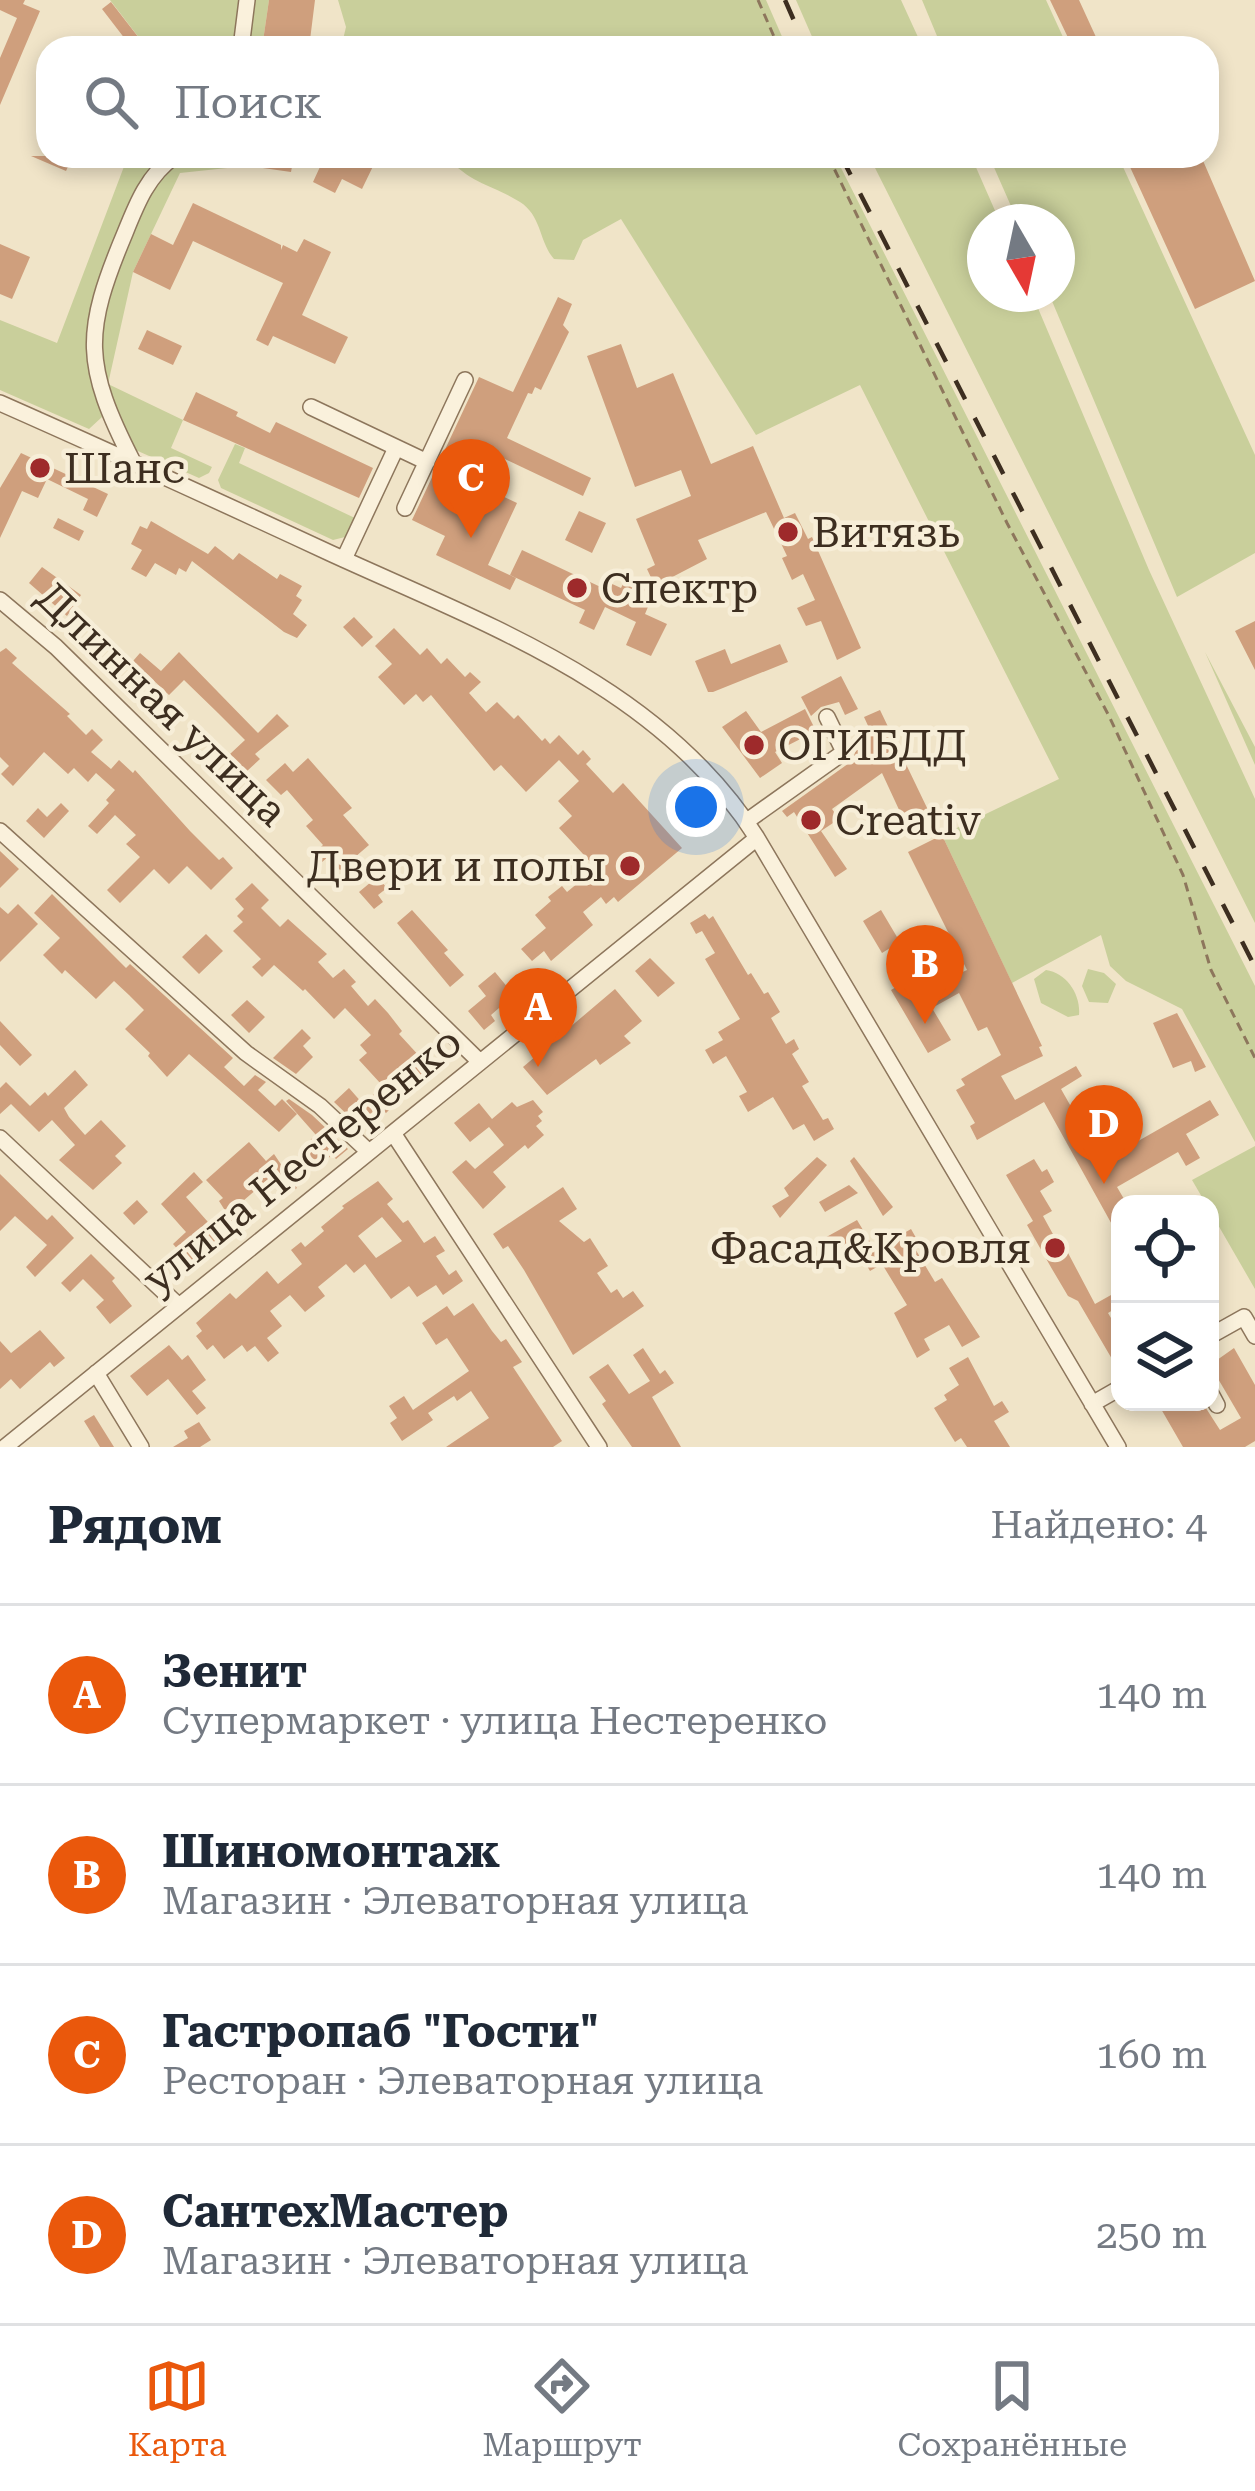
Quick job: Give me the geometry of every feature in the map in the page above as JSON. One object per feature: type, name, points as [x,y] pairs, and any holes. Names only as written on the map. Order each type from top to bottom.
[{"type":"street","points":[[242,36],[247,0]]},
{"type":"street","points":[[133,462],[108,412],[96,373],[95,314],[139,199],[161,168]]},
{"type":"street","points":[[405,508],[465,380]]},
{"type":"street","points":[[0,403],[511,636],[634,707],[708,771],[757,838],[1118,1447]]},
{"type":"street","points":[[311,407],[427,462]]},
{"type":"street","points":[[344,559],[396,448]]},
{"type":"street","name":"Длинная улица","points":[[0,600],[56,647],[480,1062]]},
{"type":"street","points":[[746,821],[844,752],[827,717]]},
{"type":"street","points":[[0,831],[246,1053],[320,1106],[369,1152]]},
{"type":"street","name":"улица Нестеренко","points":[[5,1447],[757,838]]},
{"type":"street","points":[[393,1133],[599,1447]]},
{"type":"street","points":[[0,1138],[179,1306]]},
{"type":"street","points":[[1219,1331],[1244,1317],[1255,1336]]},
{"type":"street","points":[[96,1373],[140,1447]]},
{"type":"street","points":[[1092,1404],[1111,1393]]},
{"type":"path","points":[[758,0],[774,36]]},
{"type":"path","points":[[834,168],[1007,523],[1109,716],[1183,875],[1211,970],[1255,1058]]},
{"type":"green space","points":[[110,0],[240,0],[236,36],[138,36]]},
{"type":"green space","points":[[253,0],[269,0],[264,36],[248,36]]},
{"type":"green space","points":[[338,0],[766,0],[782,36],[344,36]]},
{"type":"green space","points":[[796,0],[901,0],[918,36],[812,36]]},
{"type":"green space","points":[[922,0],[1046,0],[1062,36],[937,36]]},
{"type":"green space","points":[[123,168],[156,168],[124,217],[93,298],[86,344],[102,417],[89,429],[0,390],[0,320],[57,343]]},
{"type":"green space","points":[[227,168],[180,173],[133,272],[108,384],[183,420],[171,448],[212,467],[199,478],[131,448],[102,386],[101,306],[144,198],[167,169]]},
{"type":"green space","points":[[458,168],[841,168],[1255,986],[1255,1142],[1182,1009],[1126,981],[1110,966],[1101,935],[1012,983],[942,835],[1059,779],[860,385],[756,435],[621,219],[583,240],[574,260],[554,259],[527,208]]},
{"type":"green space","points":[[875,168],[976,168],[992,204],[967,204],[967,312],[1040,312],[1149,570],[1255,799],[1255,923]]},
{"type":"green space","points":[[994,168],[1123,168],[1255,455],[1255,553],[1177,597],[1057,312],[1075,312],[1075,204],[1010,204]]},
{"type":"green space","points":[[235,444],[245,448],[239,463],[357,519],[349,536],[333,540],[221,488],[218,480]]},
{"type":"green space","points":[[1205,652],[1255,747],[1255,765]]},
{"type":"green space","points":[[1088,969],[1104,973],[1116,984],[1108,1003],[1089,1002],[1082,986]]},
{"type":"green space","points":[[1046,970],[1071,986],[1079,1015],[1068,1017],[1041,1003],[1034,979]]},
{"type":"green space","points":[[1255,1146],[1255,1289],[1219,1227],[1219,1195],[1201,1195],[1192,1180]]},
{"type":"building","points":[[0,0],[25,0],[23,4],[40,11],[0,105],[0,58],[17,18],[0,10]]},
{"type":"building","points":[[269,0],[315,0],[310,36],[264,36]]},
{"type":"building","points":[[1050,0],[1079,0],[1096,36],[1067,36]]},
{"type":"building","points":[[111,2],[138,36],[123,36],[102,9]]},
{"type":"building","points":[[319,168],[372,168],[362,189],[342,179],[335,193],[313,182]]},
{"type":"building","points":[[1130,168],[1206,168],[1255,281],[1195,309]]},
{"type":"building","points":[[193,203],[281,245],[281,250],[283,245],[297,252],[304,239],[331,252],[302,315],[348,337],[335,364],[273,336],[268,346],[256,340],[283,283],[193,241],[170,290],[133,272],[151,234],[173,245]]},
{"type":"building","points":[[0,244],[30,257],[12,299],[0,294]]},
{"type":"building","points":[[558,297],[572,304],[563,325],[569,332],[541,390],[535,387],[528,393],[507,438],[591,478],[583,496],[486,450],[471,481],[517,503],[488,565],[516,578],[510,590],[436,555],[445,536],[412,520],[479,377],[513,392]]},
{"type":"building","points":[[147,330],[182,346],[173,365],[138,349]]},
{"type":"building","points":[[621,344],[637,388],[673,373],[711,464],[753,446],[784,518],[795,513],[808,539],[812,537],[861,648],[837,660],[821,621],[806,626],[797,608],[815,600],[803,574],[792,580],[782,558],[787,556],[766,512],[698,540],[707,559],[655,586],[647,569],[655,565],[636,519],[691,496],[681,470],[635,487],[587,356]]},
{"type":"building","points":[[196,392],[270,433],[276,422],[373,468],[359,498],[183,420]]},
{"type":"building","points":[[21,453],[108,494],[97,517],[83,510],[88,499],[47,479],[38,498],[22,491],[0,538],[0,488]]},
{"type":"building","points":[[579,511],[606,523],[592,553],[565,540]]},
{"type":"building","points":[[58,518],[84,531],[79,541],[53,528]]},
{"type":"building","points":[[151,521],[208,554],[215,546],[233,560],[239,553],[277,579],[280,574],[302,586],[296,596],[302,600],[293,614],[307,625],[297,638],[284,632],[192,561],[186,572],[179,568],[176,575],[155,563],[146,577],[131,569],[142,550],[131,544],[140,526],[147,529]]},
{"type":"building","points":[[522,550],[607,590],[610,583],[621,588],[625,580],[647,590],[635,595],[650,602],[645,614],[667,624],[651,656],[626,645],[636,622],[605,607],[594,630],[579,623],[585,610],[510,575]]},
{"type":"building","points":[[42,567],[81,595],[67,616],[29,583]]},
{"type":"building","points":[[354,617],[373,637],[362,647],[343,627]]},
{"type":"building","points":[[1255,621],[1255,670],[1235,631]]},
{"type":"building","points":[[394,628],[420,655],[427,648],[441,664],[447,658],[465,677],[470,672],[481,682],[469,693],[486,712],[497,702],[514,719],[518,715],[542,741],[545,738],[550,744],[559,735],[578,755],[583,750],[591,759],[586,764],[613,793],[623,783],[682,848],[618,902],[614,897],[606,904],[601,897],[583,912],[593,925],[551,961],[544,951],[532,961],[521,949],[546,928],[535,915],[551,901],[548,897],[562,886],[567,892],[596,868],[559,828],[572,816],[558,801],[579,781],[559,760],[526,792],[501,765],[494,771],[431,695],[423,702],[416,694],[404,705],[378,677],[392,664],[375,646]]},
{"type":"building","points":[[780,644],[788,662],[713,692],[708,692],[695,661],[725,649],[731,664]]},
{"type":"building","points":[[6,648],[17,658],[12,663],[70,714],[67,716],[86,735],[92,729],[103,740],[91,752],[111,769],[119,760],[133,773],[135,770],[219,860],[223,857],[233,868],[211,890],[187,866],[169,884],[154,869],[120,903],[107,890],[140,857],[126,844],[136,835],[115,815],[97,834],[88,826],[115,790],[96,773],[88,782],[74,768],[68,774],[44,752],[13,786],[1,774],[9,766],[0,757],[0,652]]},
{"type":"building","points":[[179,652],[258,733],[277,714],[289,726],[255,754],[260,759],[246,772],[230,754],[245,740],[218,713],[184,680],[169,695],[133,661],[140,653],[161,671]]},
{"type":"building","points":[[841,676],[858,709],[845,715],[839,702],[811,716],[801,697]]},
{"type":"building","points":[[805,709],[816,731],[775,752],[782,763],[760,778],[722,727],[746,711],[761,732]]},
{"type":"building","points":[[880,710],[929,812],[911,821],[906,812],[901,814],[882,773],[832,809],[839,819],[821,831],[847,869],[835,877],[794,812],[787,817],[782,811],[852,761],[856,750],[867,742],[863,734],[870,730],[864,717]]},
{"type":"building","points":[[308,758],[352,808],[343,815],[369,845],[340,870],[328,857],[322,862],[314,853],[323,845],[306,826],[313,820],[287,790],[281,795],[266,780],[285,763],[293,772]]},
{"type":"building","points":[[682,781],[702,799],[685,813],[670,791]]},
{"type":"building","points":[[61,803],[69,811],[44,838],[26,821],[38,808],[47,817]]},
{"type":"building","points":[[942,835],[1042,1046],[1043,1056],[1001,1076],[1015,1100],[1076,1066],[1082,1076],[1061,1089],[1099,1156],[1116,1147],[1119,1152],[1210,1100],[1219,1115],[1186,1134],[1200,1158],[1186,1166],[1178,1152],[1117,1187],[1122,1195],[1111,1195],[1111,1223],[1044,1102],[977,1140],[970,1126],[975,1123],[956,1090],[965,1085],[961,1079],[1001,1055],[987,1027],[978,1031],[959,993],[932,1008],[951,1040],[928,1053],[891,990],[917,975],[906,967],[927,938],[939,946],[924,967],[934,985],[967,970],[908,852]]},
{"type":"building","points":[[0,851],[19,869],[0,888]]},
{"type":"building","points":[[377,877],[387,888],[378,895],[383,902],[374,909],[359,892]]},
{"type":"building","points":[[252,883],[269,900],[261,908],[280,927],[288,919],[327,954],[318,962],[333,978],[344,969],[368,1006],[375,999],[388,1013],[402,1031],[399,1034],[433,1071],[424,1080],[407,1061],[381,1084],[359,1060],[367,1053],[360,1045],[371,1035],[345,1008],[334,1019],[274,965],[262,977],[252,967],[261,959],[233,931],[243,922],[237,916],[244,909],[235,899]]},
{"type":"building","points":[[52,894],[126,968],[130,964],[233,1058],[224,1067],[244,1086],[255,1075],[266,1082],[258,1090],[275,1106],[282,1099],[297,1114],[279,1132],[189,1054],[167,1077],[125,1029],[144,1010],[129,995],[114,981],[96,999],[43,955],[60,938],[34,913]]},
{"type":"building","points":[[18,904],[38,924],[0,962],[0,907],[8,914]]},
{"type":"building","points":[[412,910],[464,975],[450,987],[397,923]]},
{"type":"building","points":[[881,910],[900,942],[882,953],[863,921]]},
{"type":"building","points":[[705,914],[709,919],[713,916],[748,975],[764,994],[768,992],[780,1012],[771,1018],[786,1044],[794,1039],[799,1049],[792,1054],[809,1082],[802,1086],[834,1129],[814,1141],[804,1124],[793,1130],[773,1097],[748,1112],[739,1096],[747,1092],[726,1056],[713,1064],[705,1050],[723,1040],[718,1032],[740,1019],[705,959],[715,953],[702,931],[696,934],[690,923]]},
{"type":"building","points":[[206,934],[223,951],[199,974],[182,957]]},
{"type":"building","points":[[650,958],[675,983],[658,997],[635,971]]},
{"type":"building","points":[[495,972],[514,995],[491,1015],[495,1021],[484,1030],[468,1011],[486,996],[478,986]]},
{"type":"building","points":[[615,989],[642,1021],[624,1036],[631,1043],[600,1065],[596,1059],[547,1095],[523,1067]]},
{"type":"building","points":[[247,1000],[265,1017],[249,1033],[231,1015]]},
{"type":"building","points":[[1177,1013],[1206,1067],[1195,1072],[1191,1061],[1173,1068],[1153,1023]]},
{"type":"building","points":[[0,1021],[32,1055],[20,1066],[0,1045]]},
{"type":"building","points":[[302,1029],[311,1038],[303,1046],[313,1057],[296,1074],[273,1058]]},
{"type":"building","points":[[75,1070],[88,1085],[64,1108],[69,1117],[85,1135],[101,1120],[126,1146],[115,1156],[122,1163],[93,1190],[59,1160],[75,1145],[52,1120],[39,1132],[11,1104],[0,1114],[0,1088],[6,1082],[30,1106]]},
{"type":"building","points":[[384,1085],[398,1101],[386,1113],[379,1106],[358,1125],[334,1102],[349,1088],[363,1104]]},
{"type":"building","points":[[533,1100],[543,1112],[536,1126],[544,1135],[493,1172],[506,1187],[483,1209],[452,1172],[466,1160],[475,1169],[504,1145],[489,1127],[470,1142],[454,1123],[479,1103],[492,1119],[512,1102],[517,1107]]},
{"type":"building","points":[[286,1101],[348,1149],[317,1168],[300,1149],[316,1135]]},
{"type":"building","points":[[249,1142],[266,1161],[274,1154],[297,1188],[285,1196],[272,1176],[236,1207],[248,1224],[238,1231],[219,1201],[223,1198],[206,1180]]},
{"type":"building","points":[[817,1157],[827,1165],[780,1218],[772,1206],[789,1196],[784,1188]]},
{"type":"building","points":[[854,1157],[893,1207],[883,1216],[850,1161]]},
{"type":"building","points":[[1034,1159],[1042,1172],[1047,1169],[1054,1182],[1040,1191],[1052,1211],[1043,1216],[1054,1236],[1058,1234],[1095,1304],[1111,1295],[1111,1357],[1078,1301],[1068,1296],[1052,1269],[1027,1225],[1033,1221],[1006,1175]]},
{"type":"building","points":[[194,1172],[203,1182],[186,1197],[222,1238],[181,1276],[169,1262],[180,1252],[173,1244],[186,1232],[161,1204]]},
{"type":"building","points":[[0,1174],[47,1220],[52,1215],[74,1238],[35,1277],[26,1267],[47,1245],[15,1216],[0,1231]]},
{"type":"building","points":[[378,1181],[393,1199],[387,1204],[403,1223],[408,1220],[424,1243],[435,1236],[445,1251],[436,1256],[449,1275],[456,1270],[463,1281],[443,1295],[436,1285],[417,1297],[409,1286],[391,1299],[365,1264],[354,1273],[346,1264],[318,1287],[325,1296],[305,1312],[290,1295],[270,1311],[282,1326],[267,1338],[279,1353],[268,1362],[255,1346],[247,1352],[242,1345],[224,1359],[213,1345],[207,1350],[196,1336],[202,1331],[196,1323],[230,1293],[236,1299],[267,1271],[278,1284],[302,1264],[291,1250],[301,1242],[305,1247],[324,1231],[321,1227]],"holes":[[[382,1217],[402,1241],[376,1258],[358,1236]]]},
{"type":"building","points":[[849,1185],[858,1193],[825,1212],[819,1202]]},
{"type":"building","points":[[563,1187],[577,1209],[559,1221],[584,1242],[590,1238],[608,1266],[597,1273],[611,1293],[617,1289],[623,1298],[633,1291],[644,1306],[573,1355],[524,1270],[493,1234]]},
{"type":"building","points":[[137,1200],[148,1212],[134,1225],[123,1213]]},
{"type":"building","points":[[857,1220],[875,1250],[911,1229],[919,1243],[914,1247],[935,1282],[942,1278],[980,1337],[962,1347],[949,1325],[924,1339],[930,1350],[917,1358],[894,1313],[907,1305],[882,1264],[870,1271],[858,1251],[849,1256],[841,1242],[827,1250],[821,1240]]},
{"type":"building","points":[[91,1254],[115,1278],[112,1281],[132,1306],[110,1324],[96,1307],[104,1300],[83,1279],[70,1292],[61,1283]]},
{"type":"building","points":[[473,1303],[522,1362],[513,1367],[562,1441],[553,1447],[446,1447],[489,1418],[471,1391],[428,1413],[433,1420],[402,1441],[390,1423],[397,1418],[389,1406],[404,1396],[413,1410],[469,1371],[447,1338],[436,1345],[422,1323],[447,1306],[454,1316]]},
{"type":"building","points":[[40,1330],[65,1358],[54,1367],[50,1362],[20,1389],[11,1379],[0,1389],[0,1341],[11,1353]]},
{"type":"building","points":[[169,1345],[182,1360],[188,1355],[206,1380],[192,1391],[206,1408],[197,1415],[168,1379],[147,1396],[130,1376]]},
{"type":"building","points":[[643,1348],[660,1374],[665,1370],[674,1383],[652,1397],[681,1447],[632,1447],[589,1377],[608,1364],[629,1394],[650,1381],[633,1355]]},
{"type":"building","points":[[1234,1348],[1255,1385],[1255,1441],[1245,1447],[1183,1447],[1162,1411],[1208,1411],[1220,1430],[1241,1418],[1219,1380],[1219,1359]]},
{"type":"building","points":[[968,1357],[994,1406],[1002,1401],[1009,1412],[994,1421],[1010,1447],[967,1447],[961,1438],[955,1442],[934,1408],[959,1385],[949,1368]]},
{"type":"building","points":[[94,1415],[114,1447],[100,1447],[84,1421]]},
{"type":"building","points":[[199,1422],[211,1440],[200,1447],[173,1447],[188,1438],[184,1431]]},
{"type":"railway","points":[[785,0],[801,36]]},
{"type":"railway","points":[[847,168],[1255,967]]},
{"type":"place","name":"Шанс","points":[[40,468]]},
{"type":"place","name":"Витязь","points":[[788,532]]},
{"type":"place","name":"Гастропаб \"Гости\"","points":[[471,538]]},
{"type":"place","name":"Спектр","points":[[577,588]]},
{"type":"place","name":"ОГИБДД","points":[[754,745]]},
{"type":"place","name":"Creativ","points":[[811,820]]},
{"type":"place","name":"Двери и полы","points":[[630,866]]},
{"type":"place","name":"Шиномонтаж","points":[[925,1024]]},
{"type":"place","name":"Зенит","points":[[538,1067]]},
{"type":"place","name":"СантехМастер","points":[[1104,1184]]},
{"type":"place","name":"Фасад&Кровля","points":[[1055,1248]]}]
